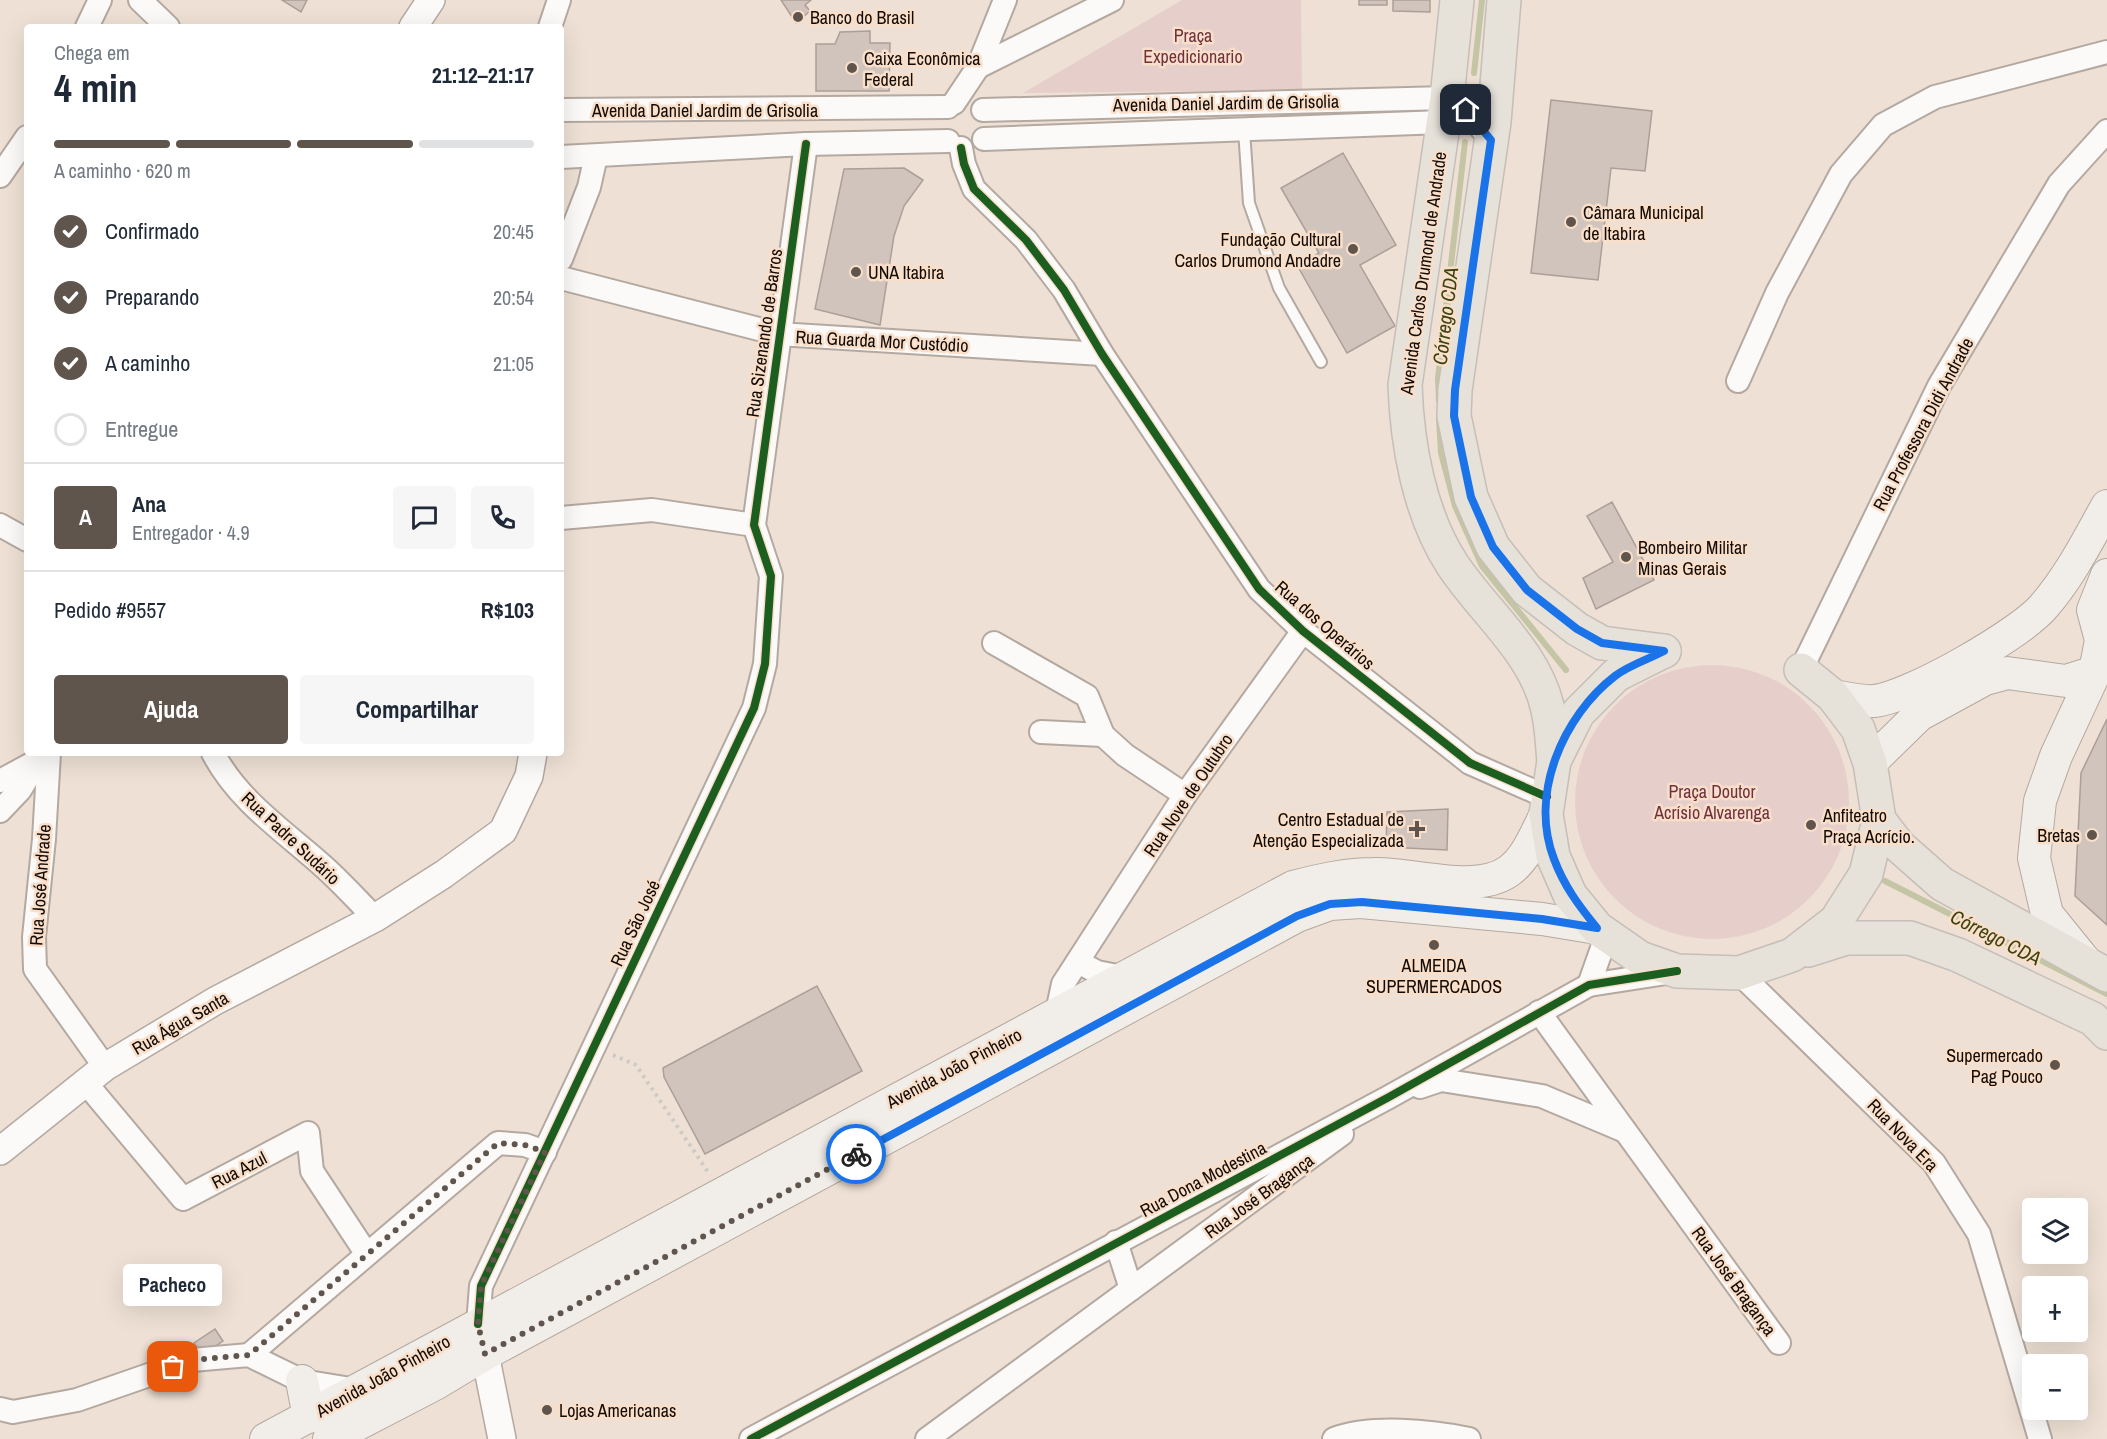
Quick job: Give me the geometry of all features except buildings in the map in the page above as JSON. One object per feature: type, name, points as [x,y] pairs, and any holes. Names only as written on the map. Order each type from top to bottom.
[{"type":"main road","name":"Avenida Carlos Drumond de Andrade","points":[[1457,0],[1452,110],[1405,385],[1406,421],[1425,506],[1451,563],[1531,667],[1547,706],[1554,761]]},
{"type":"main road","points":[[1504,0],[1491,140],[1455,390],[1454,416],[1471,497],[1493,547],[1527,590],[1577,629],[1602,643],[1664,651],[1616,675],[1578,713],[1554,761],[1547,806],[1553,856],[1570,895],[1601,933],[1640,958],[1677,971],[1739,973],[1846,938],[1910,938],[1958,955],[2093,1019],[2107,1033]]},
{"type":"main road","points":[[1833,696],[1874,701],[1901,694],[1995,644],[2043,609],[2067,576],[2107,506]]},
{"type":"main road","points":[[2096,968],[2048,914],[2034,858],[2040,801],[2056,756],[2095,672],[2107,575]]},
{"type":"main road","points":[[2043,609],[2101,624]]},
{"type":"main road","points":[[1792,955],[1836,921],[1866,874],[1878,820],[1870,763],[1858,729],[1833,696],[1801,670]]},
{"type":"main road","points":[[1870,763],[1918,715],[1985,679],[2007,673],[2066,681],[2095,672]]},
{"type":"main road","name":"Avenida João Pinheiro","points":[[319,1428],[357,1390],[1293,887],[1334,876],[1376,873],[1479,883],[1509,871],[1527,850],[1547,806]]},
{"type":"main road","points":[[1878,820],[1899,846],[1942,884],[2096,968]]},
{"type":"main road","name":"Avenida João Pinheiro","points":[[266,1439],[319,1428],[435,1384],[485,1354],[1297,916],[1330,904],[1362,902],[1542,919],[1601,933]]},
{"type":"main road","name":"Rua São José","points":[[478,1324],[485,1354]]},
{"type":"main road","points":[[302,1381],[319,1428]]},
{"type":"street","points":[[88,24],[100,0]]},
{"type":"street","points":[[140,0],[165,24]]},
{"type":"street","points":[[414,24],[430,0]]},
{"type":"street","points":[[551,24],[559,0]]},
{"type":"street","points":[[955,145],[943,136],[941,121],[978,67],[994,22],[1005,0]]},
{"type":"street","points":[[978,67],[1112,0]]},
{"type":"street","points":[[994,22],[1007,36],[1025,43]]},
{"type":"street","points":[[1738,381],[1777,293],[1841,174],[1882,124],[1935,97],[2107,52]]},
{"type":"street","points":[[978,67],[980,107],[989,124],[984,140]]},
{"type":"street","name":"Avenida Daniel Jardim de Grisolia","points":[[564,157],[806,144],[955,145],[969,148],[984,140],[1244,130],[1452,110],[1497,92]]},
{"type":"street","name":"Avenida Daniel Jardim de Grisolia","points":[[564,110],[848,110],[951,105],[962,100],[980,107],[1452,110]]},
{"type":"street","name":"Avenida Daniel Jardim de Grisolia","points":[[806,144],[848,110]]},
{"type":"street","points":[[1452,110],[1491,140]]},
{"type":"street","name":"Rua Professora Didi Andrade","points":[[1801,670],[1939,386],[2060,184],[2107,131]]},
{"type":"street","points":[[0,176],[24,141]]},
{"type":"street","name":"Rua Sizenando de Barros","points":[[754,525],[778,334],[806,144]]},
{"type":"street","name":"Rua dos Operários","points":[[955,145],[974,189],[1032,249],[1064,290],[1102,354],[1259,589],[1303,632],[1470,763],[1547,806]]},
{"type":"street","points":[[564,251],[589,187],[596,156]]},
{"type":"street","name":"Rua Guarda Mor Custódio","points":[[564,279],[778,334],[1102,354]]},
{"type":"street","points":[[564,518],[652,510],[754,525]]},
{"type":"street","points":[[0,525],[24,538]]},
{"type":"street","name":"Rua São José","points":[[478,1324],[481,1286],[754,708],[765,664],[771,576],[754,525]]},
{"type":"street","name":"Rua Nove de Outubro","points":[[1057,1012],[1063,984],[1185,795],[1303,632]]},
{"type":"street","points":[[994,643],[1087,696],[1103,735],[1125,755],[1185,795]]},
{"type":"street","points":[[1041,732],[1103,735]]},
{"type":"street","points":[[0,780],[43,756]]},
{"type":"street","points":[[0,811],[20,790],[43,756]]},
{"type":"street","name":"Rua José Andrade","points":[[43,756],[44,839],[34,937],[35,969],[95,1075]]},
{"type":"street","name":"Rua Padre Sudário","points":[[215,756],[249,803],[324,867],[375,918]]},
{"type":"street","name":"Rua Água Santa","points":[[0,1151],[95,1075],[215,1001],[375,918],[444,874],[503,831],[529,776],[532,756]]},
{"type":"street","points":[[1589,985],[1601,933]]},
{"type":"street","points":[[1078,962],[1097,972],[1127,978]]},
{"type":"street","name":"Rua Dona Modestina","points":[[751,1439],[1389,1097],[1589,985],[1677,971]]},
{"type":"street","name":"Rua Nova Era","points":[[1739,973],[1934,1163],[1979,1234],[2040,1439]]},
{"type":"street","name":"Rua José Bragança","points":[[1539,1012],[1779,1343]]},
{"type":"street","name":"Rua Azul","points":[[95,1075],[183,1198],[308,1133],[312,1171],[366,1253]]},
{"type":"street","name":"Rua José Bragança","points":[[927,1439],[1309,1160],[1389,1097],[1441,1080],[1542,1096],[1625,1131]]},
{"type":"street","points":[[249,1355],[366,1253],[498,1143],[525,1145],[545,1152]]},
{"type":"street","points":[[1116,1242],[1131,1288]]},
{"type":"street","points":[[485,1354],[502,1439]]},
{"type":"street","points":[[0,1409],[13,1412],[77,1400],[192,1360],[249,1355],[302,1381],[357,1390]]},
{"type":"street","points":[[1334,1439],[1351,1433],[1438,1432],[1469,1439]]},
{"type":"lane","points":[[1244,130],[1250,203],[1279,288],[1321,362]]},
{"type":"path","points":[[594,1046],[636,1065],[722,1193]]},
{"type":"green space","name":"Praça Expedicionario","points":[[1182,0],[1301,0],[1302,90],[1023,93]]},
{"type":"green space","name":"Praça Doutor Acrísio Alvarenga","points":[[1712,665],[1739,667],[1764,675],[1788,688],[1809,705],[1826,726],[1839,750],[1847,775],[1849,802],[1847,829],[1839,854],[1826,878],[1809,899],[1788,916],[1764,929],[1739,937],[1712,939],[1685,937],[1660,929],[1636,916],[1615,899],[1598,878],[1585,854],[1577,829],[1575,802],[1577,775],[1585,750],[1598,726],[1615,705],[1636,688],[1660,675],[1685,667]]},
{"type":"waterway","name":"Córrego CDA","points":[[1474,73],[1482,0]]},
{"type":"waterway","name":"Córrego CDA","points":[[1439,401],[1438,378],[1465,142]]},
{"type":"waterway","name":"Córrego CDA","points":[[1439,420],[1441,453],[1455,506],[1482,566],[1566,670]]},
{"type":"waterway","name":"Córrego CDA","points":[[1885,881],[2107,994]]},
{"type":"cycle path","points":[[478,1324],[481,1286],[754,708],[765,664],[771,576],[754,525],[806,144]]},
{"type":"cycle path","points":[[961,148],[964,164],[974,189],[1026,240],[1064,290],[1102,354],[1259,589],[1303,631],[1470,763],[1547,797]]},
{"type":"cycle path","points":[[751,1439],[1389,1097],[1589,985],[1677,971]]},
{"type":"way so far","points":[[173,1367],[192,1360],[249,1355],[366,1253],[498,1143],[525,1145],[545,1152],[481,1286],[478,1324],[485,1354],[856,1154]]},
{"type":"place","name":"Banco do Brasil","points":[[798,17]]},
{"type":"place","name":"Caixa Econômica Federal","points":[[852,68]]},
{"type":"place","name":"Câmara Municipal de Itabira","points":[[1571,222]]},
{"type":"place","name":"Fundação Cultural Carlos Drumond Andadre","points":[[1353,249]]},
{"type":"place","name":"UNA Itabira","points":[[856,272]]},
{"type":"place","name":"Bombeiro Militar Minas Gerais","points":[[1626,557]]},
{"type":"place","name":"Anfiteatro Praça Acrício.","points":[[1811,825]]},
{"type":"place","name":"Centro Estadual de Atenção Especializada","points":[[1417,829]]},
{"type":"place","name":"Bretas","points":[[2092,835]]},
{"type":"place","name":"ALMEIDA SUPERMERCADOS","points":[[1434,945]]},
{"type":"place","name":"Supermercado Pag Pouco","points":[[2055,1065]]},
{"type":"place","name":"Pacheco","points":[[173,1367]]},
{"type":"place","name":"Lojas Americanas","points":[[547,1410]]},
{"type":"route","points":[[856,1154],[1297,916],[1330,904],[1362,902],[1542,919],[1597,928],[1570,895],[1553,856],[1546,814],[1554,761],[1578,713],[1616,675],[1664,651],[1602,643],[1577,629],[1527,590],[1493,547],[1471,497],[1454,416],[1455,390],[1491,140],[1466,110]]}]
